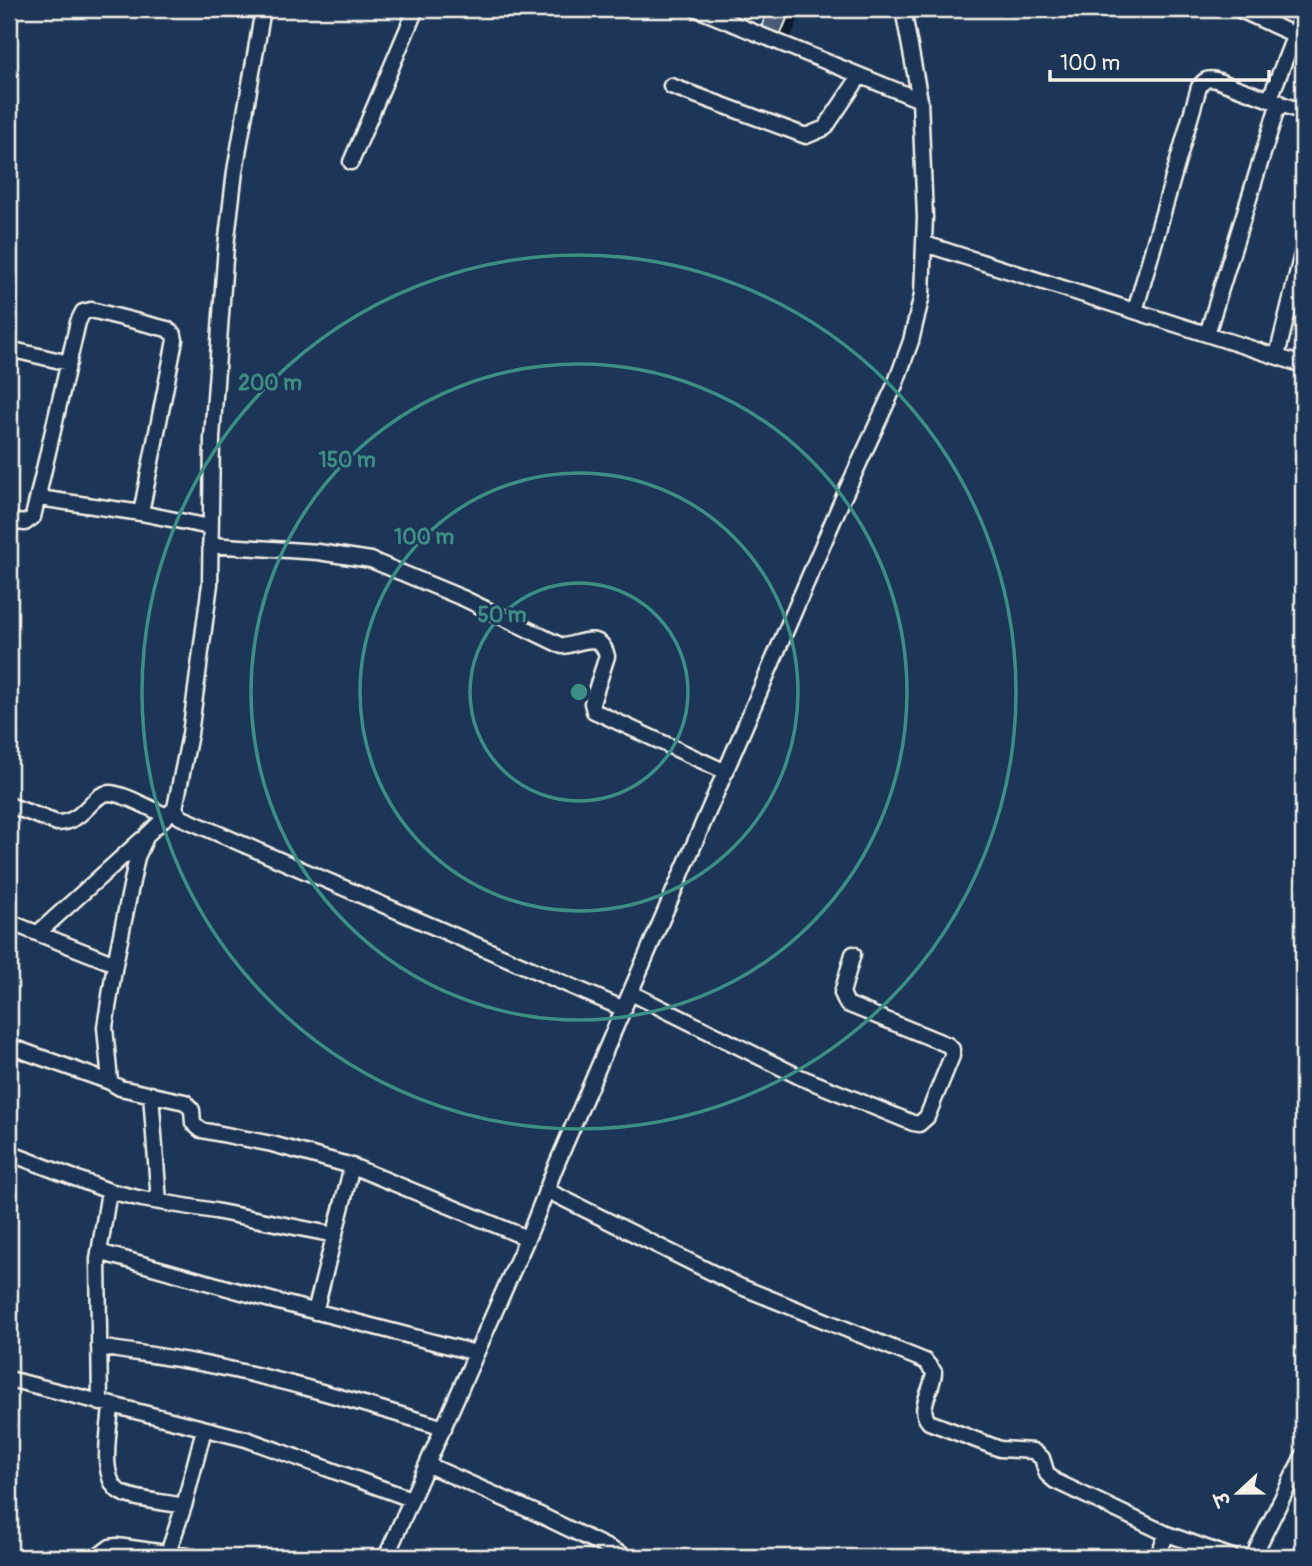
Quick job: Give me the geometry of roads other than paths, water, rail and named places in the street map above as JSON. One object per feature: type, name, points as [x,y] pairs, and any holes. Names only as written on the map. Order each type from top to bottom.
[{"type":"street","points":[[38,933],[171,812],[190,734],[210,584],[215,377],[226,246],[235,171],[263,9]]},
{"type":"street","points":[[351,162],[416,9]]},
{"type":"street","points":[[697,9],[919,100]]},
{"type":"street","points":[[386,1557],[527,1238],[895,384],[911,341],[922,295],[925,244],[919,100],[903,9]]},
{"type":"street","points":[[1238,9],[1295,35]]},
{"type":"street","points":[[1207,334],[1274,100],[1303,14]]},
{"type":"street","points":[[671,86],[806,136],[825,128],[860,76]]},
{"type":"street","points":[[1135,311],[1199,87],[1203,81],[1211,79],[1303,112]]},
{"type":"street","points":[[925,244],[1303,365]]},
{"type":"street","points":[[1277,356],[1303,250]]},
{"type":"street","points":[[9,521],[30,521],[33,517],[80,315],[86,311],[167,330],[174,335],[175,350],[141,513]]},
{"type":"street","points":[[9,349],[69,363]]},
{"type":"street","points":[[39,498],[141,513],[210,527]]},
{"type":"street","points":[[210,545],[318,552],[371,560],[465,599],[562,646],[571,646],[583,639],[601,645],[607,656],[592,703],[594,711],[726,772]]},
{"type":"street","points":[[9,805],[57,823],[64,823],[77,818],[101,795],[113,793],[171,812],[624,1009]]},
{"type":"street","points":[[110,1082],[105,1027],[136,857],[147,835]]},
{"type":"street","points":[[9,922],[115,964]]},
{"type":"street","points":[[631,993],[800,1077],[913,1124],[919,1124],[928,1117],[952,1056],[952,1049],[948,1045],[847,1004],[842,993],[853,954]]},
{"type":"street","points":[[9,1046],[121,1088],[181,1100],[190,1105],[193,1123],[201,1130],[272,1144],[352,1166],[527,1238]]},
{"type":"street","points":[[151,1094],[159,1202]]},
{"type":"street","points":[[9,1153],[109,1191],[335,1235]]},
{"type":"street","points":[[315,1312],[352,1166]]},
{"type":"street","points":[[546,1190],[739,1286],[925,1361],[934,1372],[923,1409],[926,1419],[1000,1449],[1033,1451],[1042,1458],[1051,1479],[1167,1534],[1232,1557]]},
{"type":"street","points":[[109,1191],[99,1252],[99,1347],[106,1405],[108,1476],[115,1489],[123,1494],[184,1506]]},
{"type":"street","points":[[99,1252],[476,1353]]},
{"type":"street","points":[[99,1347],[204,1363],[262,1376],[444,1428]]},
{"type":"street","points":[[9,1379],[246,1439],[411,1499]]},
{"type":"street","points":[[169,1553],[204,1429]]},
{"type":"street","points":[[1253,1557],[1303,1456]]},
{"type":"street","points":[[428,1465],[627,1557]]},
{"type":"street","points":[[1157,1557],[1167,1534]]},
{"type":"street","points":[[96,1557],[117,1546],[194,1557]]}]
